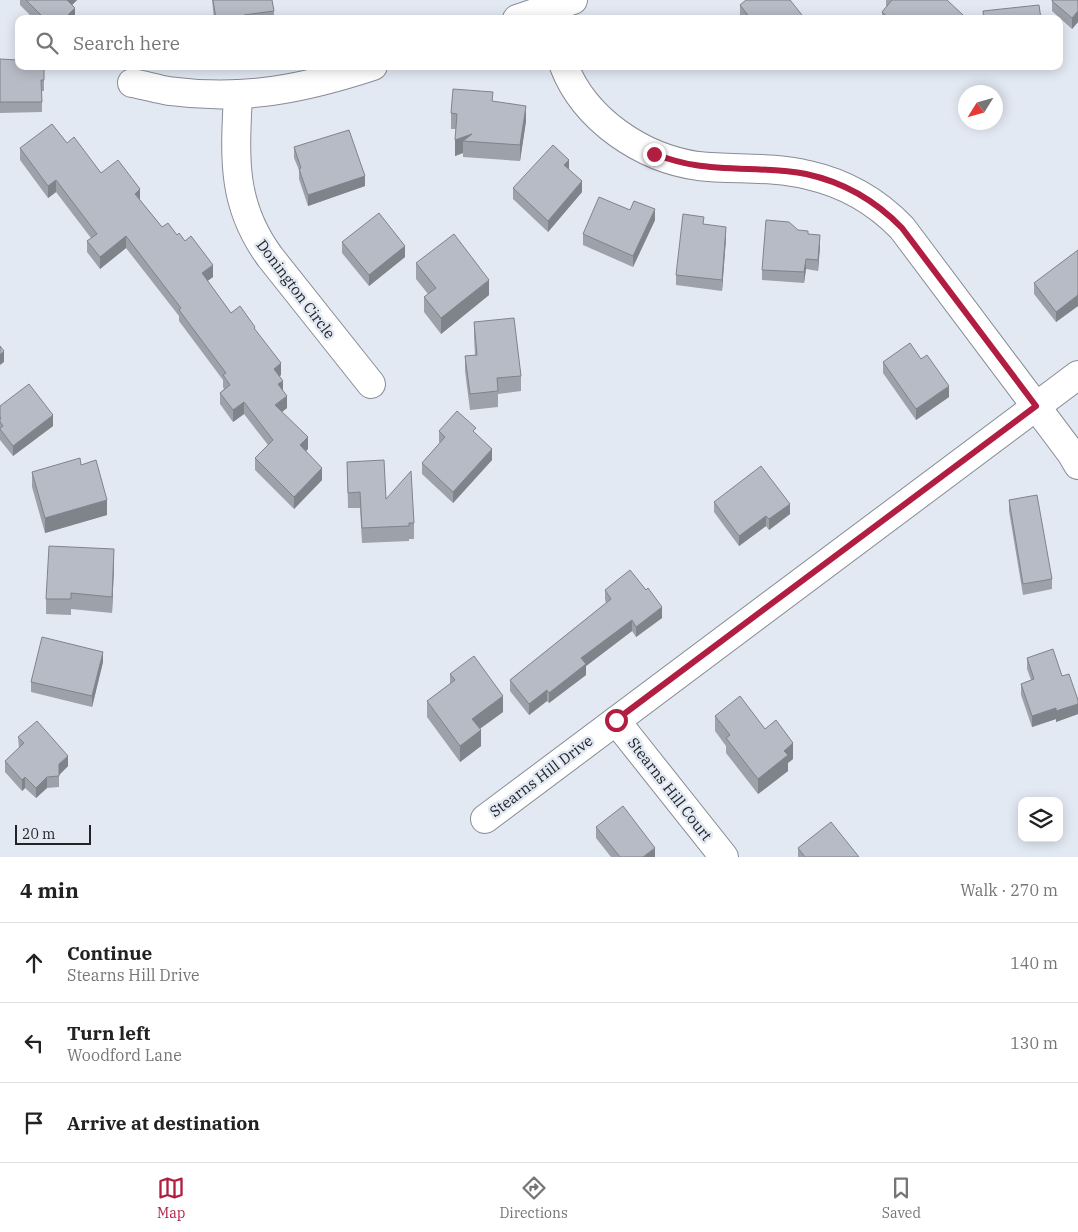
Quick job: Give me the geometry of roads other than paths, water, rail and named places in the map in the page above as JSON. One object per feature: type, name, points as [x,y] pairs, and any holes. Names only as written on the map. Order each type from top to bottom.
[{"type":"street","points":[[529,15],[573,0]]},
{"type":"street","points":[[132,83],[197,94],[238,94],[294,89],[328,81],[361,70]]},
{"type":"street","points":[[566,70],[574,87],[598,116],[627,139],[654,154],[696,165],[805,174],[842,185],[866,198],[893,218],[1036,406],[1078,465]]},
{"type":"street","name":"Donington Circle","points":[[238,94],[235,149],[238,185],[251,226],[270,258],[371,384]]},
{"type":"street","name":"Stearns Hill Drive","points":[[485,819],[1078,375]]},
{"type":"street","name":"Stearns Hill Court","points":[[616,720],[724,857]]}]
